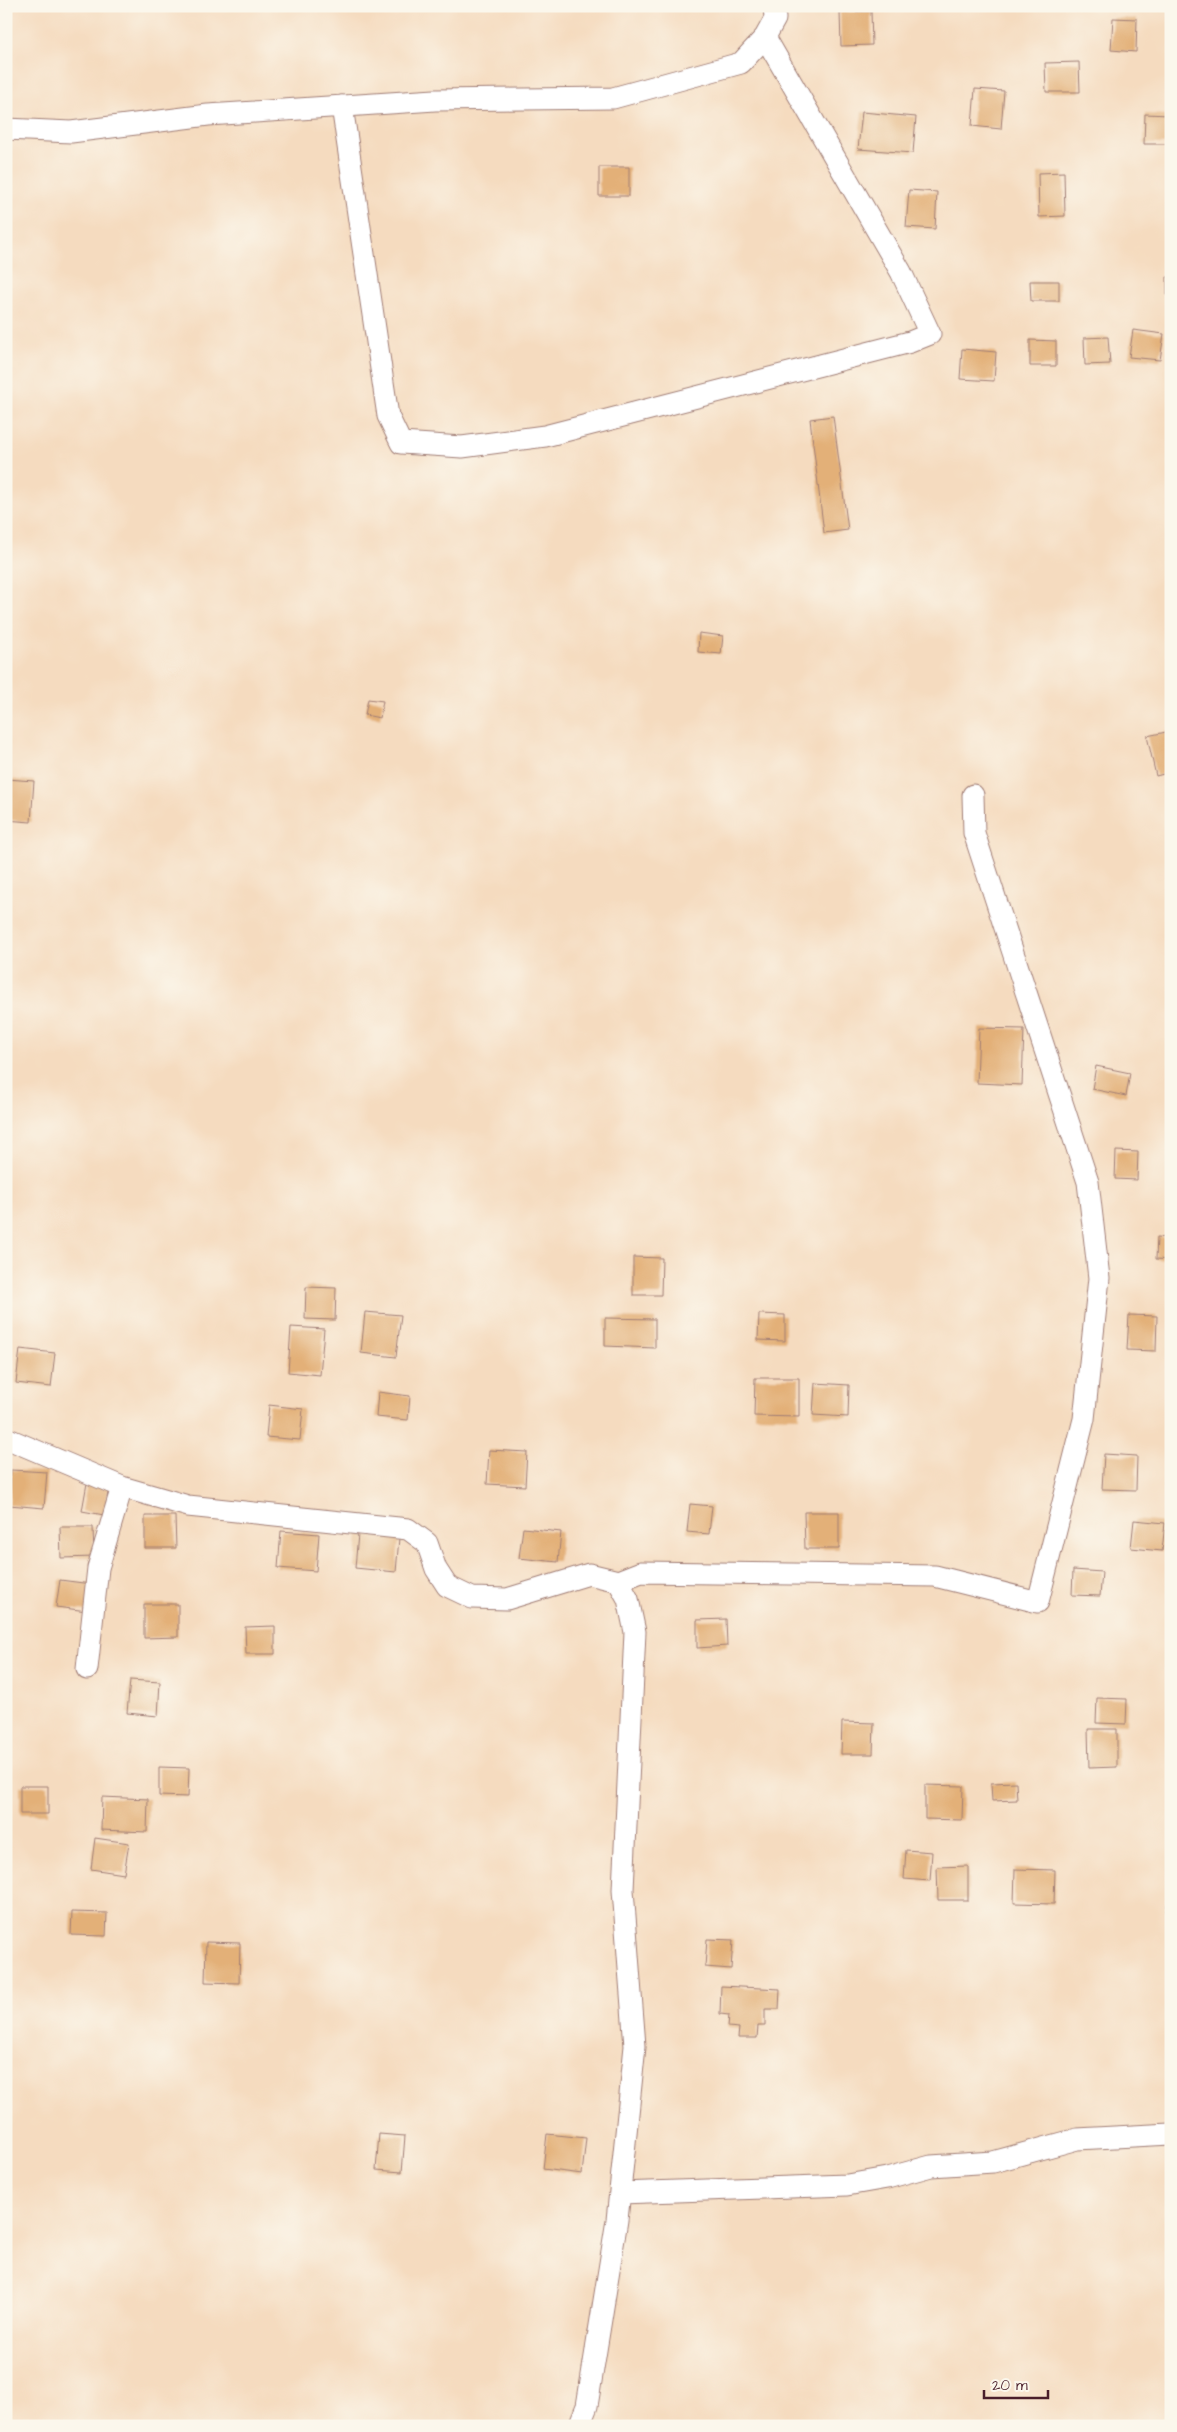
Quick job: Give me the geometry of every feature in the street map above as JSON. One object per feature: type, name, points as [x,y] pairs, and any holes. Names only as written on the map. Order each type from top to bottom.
[{"type":"street","points":[[6,129],[71,132],[208,115],[435,100],[613,98],[741,63],[765,36],[775,19],[774,6]]},
{"type":"street","points":[[342,106],[388,416],[401,443],[462,447],[545,436],[910,342],[930,334],[900,272],[765,36]]},
{"type":"street","points":[[6,1438],[122,1487],[188,1506],[408,1529],[427,1543],[436,1569],[447,1586],[472,1598],[507,1599],[589,1574],[618,1581],[641,1572],[935,1576],[1038,1602],[1084,1419],[1099,1278],[1088,1182],[974,832],[973,795]]},
{"type":"street","points":[[88,1669],[98,1568],[122,1487]]},
{"type":"street","points":[[579,2426],[587,2406],[620,2193],[635,2046],[623,1890],[635,1632],[628,1599],[618,1581]]},
{"type":"street","points":[[620,2193],[847,2185],[887,2178],[931,2166],[993,2162],[1078,2139],[1171,2134]]},
{"type":"building","points":[[871,11],[872,45],[841,46],[840,12]]},
{"type":"building","points":[[1113,18],[1137,19],[1136,52],[1111,50]]},
{"type":"building","points":[[1079,62],[1080,92],[1046,92],[1045,63]]},
{"type":"building","points":[[975,89],[1004,91],[1001,129],[972,126]]},
{"type":"building","points":[[862,112],[916,117],[913,153],[858,149]]},
{"type":"building","points":[[1145,114],[1169,115],[1168,144],[1144,144]]},
{"type":"building","points":[[599,167],[629,167],[629,196],[599,196]]},
{"type":"building","points":[[1064,172],[1065,216],[1039,217],[1038,173]]},
{"type":"building","points":[[909,190],[937,192],[935,229],[906,227]]},
{"type":"building","points":[[1167,277],[1171,277],[1171,296],[1167,296]]},
{"type":"building","points":[[1030,281],[1059,281],[1059,301],[1031,301]]},
{"type":"building","points":[[1133,330],[1164,334],[1160,360],[1129,357]]},
{"type":"building","points":[[1108,337],[1110,364],[1085,365],[1084,338]]},
{"type":"building","points":[[1030,340],[1056,341],[1056,366],[1030,366]]},
{"type":"building","points":[[962,349],[996,352],[994,381],[960,379]]},
{"type":"building","points":[[833,416],[848,530],[824,533],[810,419]]},
{"type":"building","points":[[699,633],[723,636],[721,654],[698,652]]},
{"type":"building","points":[[368,699],[383,701],[380,718],[365,715]]},
{"type":"building","points":[[1171,731],[1171,772],[1156,776],[1147,736]]},
{"type":"building","points":[[6,779],[34,781],[31,822],[6,820]]},
{"type":"building","points":[[979,1028],[1024,1029],[1022,1085],[977,1083]]},
{"type":"building","points":[[1096,1066],[1130,1073],[1126,1096],[1092,1089]]},
{"type":"building","points":[[1116,1151],[1138,1152],[1137,1180],[1115,1179]]},
{"type":"building","points":[[1157,1237],[1171,1238],[1171,1260],[1156,1259]]},
{"type":"building","points":[[633,1257],[662,1258],[661,1295],[633,1295]]},
{"type":"building","points":[[306,1287],[336,1288],[335,1320],[305,1319]]},
{"type":"building","points":[[365,1312],[401,1315],[396,1357],[361,1353]]},
{"type":"building","points":[[759,1314],[785,1315],[785,1341],[758,1340]]},
{"type":"building","points":[[1129,1315],[1157,1316],[1156,1351],[1127,1350]]},
{"type":"building","points":[[605,1318],[655,1319],[655,1348],[605,1346]]},
{"type":"building","points":[[291,1327],[324,1329],[320,1375],[288,1372]]},
{"type":"building","points":[[20,1349],[55,1353],[51,1387],[16,1383]]},
{"type":"building","points":[[755,1378],[799,1378],[799,1417],[754,1416]]},
{"type":"building","points":[[815,1383],[849,1385],[848,1417],[813,1415]]},
{"type":"building","points":[[378,1392],[410,1396],[408,1420],[376,1417]]},
{"type":"building","points":[[269,1405],[303,1409],[300,1440],[266,1437]]},
{"type":"building","points":[[489,1450],[527,1452],[525,1486],[487,1484]]},
{"type":"building","points":[[1104,1454],[1137,1456],[1136,1490],[1102,1489]]},
{"type":"building","points":[[11,1470],[47,1472],[44,1508],[9,1505]]},
{"type":"building","points":[[87,1483],[109,1487],[104,1515],[82,1511]]},
{"type":"building","points":[[690,1504],[712,1506],[709,1534],[687,1532]]},
{"type":"building","points":[[804,1512],[839,1512],[839,1549],[805,1549]]},
{"type":"building","points":[[145,1516],[175,1516],[176,1548],[145,1548]]},
{"type":"building","points":[[1134,1520],[1165,1523],[1162,1551],[1131,1548]]},
{"type":"building","points":[[60,1527],[93,1527],[94,1557],[61,1558]]},
{"type":"building","points":[[523,1528],[561,1532],[558,1562],[519,1558]]},
{"type":"building","points":[[281,1531],[319,1534],[316,1571],[278,1568]]},
{"type":"building","points":[[358,1534],[399,1538],[396,1572],[355,1568]]},
{"type":"building","points":[[1073,1570],[1102,1572],[1100,1596],[1072,1595]]},
{"type":"building","points":[[60,1580],[91,1584],[87,1611],[56,1607]]},
{"type":"building","points":[[144,1604],[178,1604],[178,1637],[144,1638]]},
{"type":"building","points":[[726,1619],[727,1646],[697,1648],[697,1620]]},
{"type":"building","points":[[275,1626],[275,1654],[246,1654],[245,1627]]},
{"type":"building","points":[[130,1680],[160,1682],[158,1716],[127,1713]]},
{"type":"building","points":[[1097,1698],[1127,1699],[1126,1724],[1096,1723]]},
{"type":"building","points":[[842,1722],[874,1723],[873,1754],[841,1754]]},
{"type":"building","points":[[1088,1729],[1117,1729],[1117,1767],[1089,1768]]},
{"type":"building","points":[[159,1767],[189,1768],[188,1797],[159,1796]]},
{"type":"building","points":[[1016,1782],[1017,1800],[992,1801],[991,1783]]},
{"type":"building","points":[[925,1785],[963,1786],[962,1820],[925,1819]]},
{"type":"building","points":[[20,1786],[48,1786],[48,1814],[20,1814]]},
{"type":"building","points":[[102,1797],[148,1799],[147,1832],[101,1830]]},
{"type":"building","points":[[95,1838],[129,1843],[124,1874],[91,1869]]},
{"type":"building","points":[[906,1850],[932,1852],[930,1881],[904,1879]]},
{"type":"building","points":[[968,1866],[968,1900],[938,1900],[937,1867]]},
{"type":"building","points":[[1015,1869],[1055,1870],[1054,1904],[1014,1903]]},
{"type":"building","points":[[1171,1889],[1171,1912],[1166,1911]]},
{"type":"building","points":[[72,1912],[107,1913],[106,1936],[71,1935]]},
{"type":"building","points":[[707,1939],[733,1940],[731,1969],[705,1967]]},
{"type":"building","points":[[206,1942],[240,1943],[239,1983],[205,1982]]},
{"type":"building","points":[[721,1986],[780,1989],[779,2009],[765,2009],[765,2026],[758,2026],[757,2038],[738,2038],[739,2028],[728,2027],[729,2015],[720,2014]]},
{"type":"building","points":[[379,2134],[405,2136],[402,2172],[376,2170]]},
{"type":"building","points":[[547,2134],[586,2138],[582,2174],[543,2169]]}]
